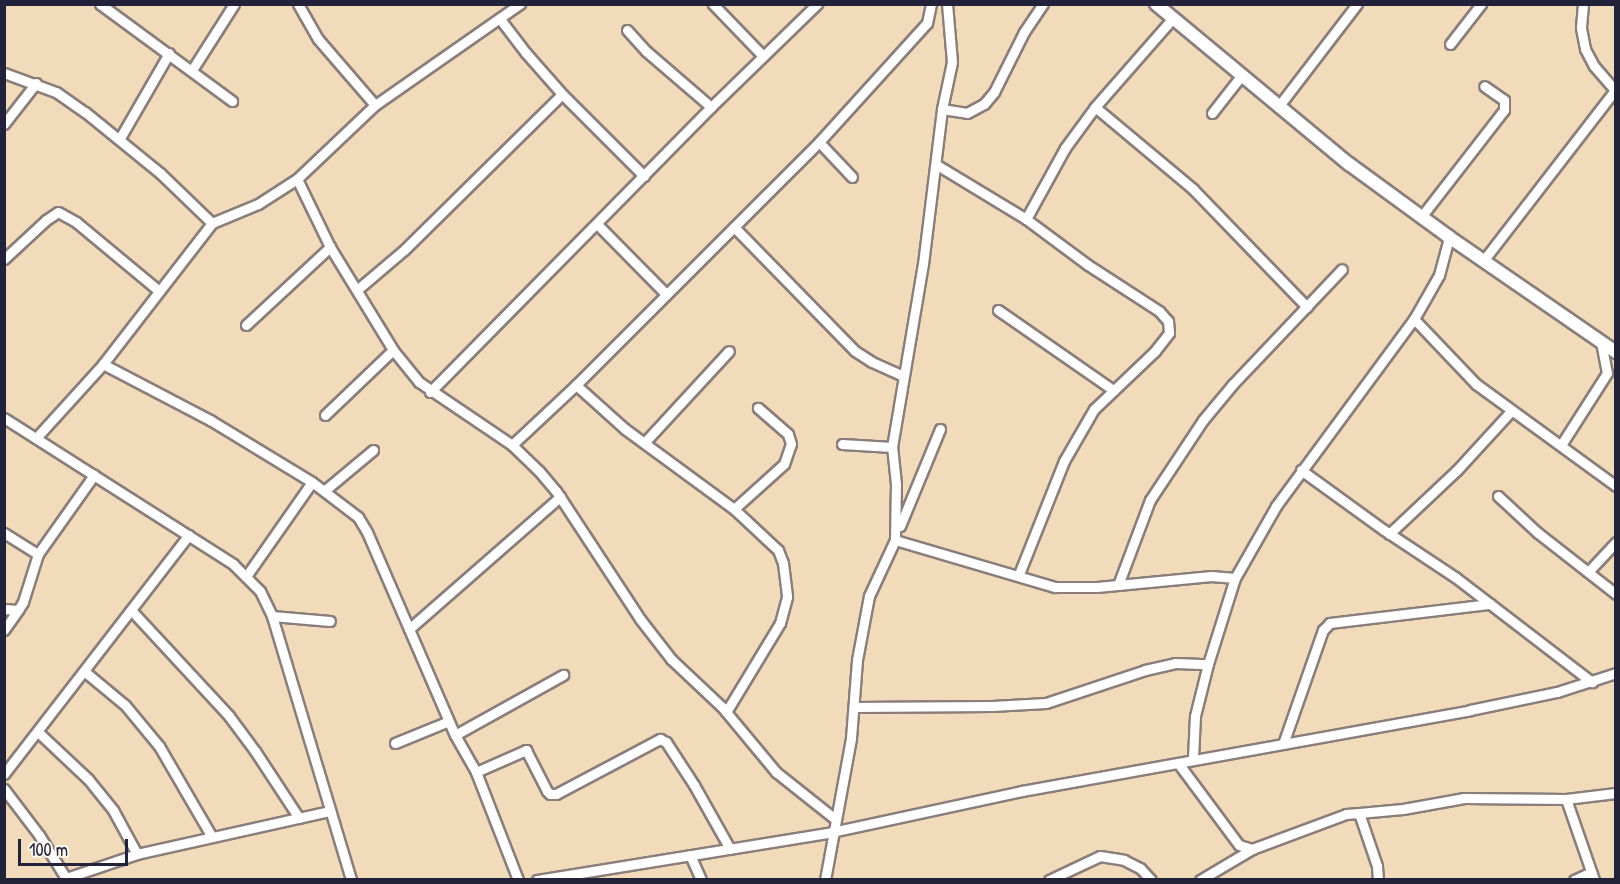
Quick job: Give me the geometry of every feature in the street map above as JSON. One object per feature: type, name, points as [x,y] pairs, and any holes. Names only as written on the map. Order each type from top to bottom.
[{"type":"main road","points":[[1156,4],[1278,107],[1421,217],[1616,352]]},
{"type":"street","points":[[100,4],[232,101]]},
{"type":"street","points":[[192,70],[234,4]]},
{"type":"street","points":[[298,4],[318,39],[375,105]]},
{"type":"street","points":[[501,4],[509,13]]},
{"type":"street","points":[[36,438],[103,364],[212,223],[258,204],[297,179],[375,105],[520,4]]},
{"type":"street","points":[[713,4],[763,56]]},
{"type":"street","points":[[430,392],[711,107],[817,4]]},
{"type":"street","points":[[512,445],[576,385],[819,142],[927,23],[932,4],[947,7],[952,62],[942,109],[937,165],[892,447],[896,484],[895,540],[869,596],[857,660],[855,707],[825,879]]},
{"type":"street","points":[[942,109],[967,113],[984,104],[994,92],[1024,32],[1043,4]]},
{"type":"street","points":[[1278,107],[1357,4]]},
{"type":"street","points":[[1450,44],[1482,4]]},
{"type":"street","points":[[1483,261],[1615,91],[1594,66],[1585,49],[1581,28],[1583,4]]},
{"type":"street","points":[[1026,219],[1065,148],[1095,107],[1173,18]]},
{"type":"street","points":[[500,19],[562,94],[644,176]]},
{"type":"street","points":[[627,30],[646,51],[711,107]]},
{"type":"street","points":[[120,138],[169,53]]},
{"type":"street","points":[[4,73],[56,92],[120,138],[212,223]]},
{"type":"street","points":[[1212,113],[1241,76]]},
{"type":"street","points":[[4,124],[36,83]]},
{"type":"street","points":[[1421,217],[1504,110],[1504,100],[1484,86]]},
{"type":"street","points":[[358,289],[404,250],[562,94]]},
{"type":"street","points":[[1095,107],[1192,189],[1307,307]]},
{"type":"street","points":[[819,142],[852,177]]},
{"type":"street","points":[[937,165],[1026,219],[1088,265],[1159,310],[1168,321],[1169,333],[1155,351],[1094,409],[1064,461],[1019,574]]},
{"type":"street","points":[[297,179],[330,247],[358,289],[393,350],[430,392],[512,445],[560,497],[640,619],[671,659],[726,712],[776,772],[835,819]]},
{"type":"street","points":[[4,259],[46,220],[58,212],[76,222],[159,291]]},
{"type":"street","points":[[597,224],[666,294]]},
{"type":"street","points":[[734,227],[855,351],[872,362],[903,376]]},
{"type":"street","points":[[1193,758],[1195,716],[1208,664],[1235,578],[1276,506],[1414,319],[1439,275],[1449,237]]},
{"type":"street","points":[[246,325],[330,247]]},
{"type":"street","points":[[1118,585],[1150,500],[1184,448],[1233,384],[1342,269]]},
{"type":"street","points":[[998,310],[1113,390]]},
{"type":"street","points":[[1414,319],[1461,370],[1511,411],[1616,486]]},
{"type":"street","points":[[1561,445],[1612,370],[1601,342]]},
{"type":"street","points":[[325,415],[393,350]]},
{"type":"street","points":[[644,443],[729,351]]},
{"type":"street","points":[[103,364],[210,420],[312,482],[358,517],[410,628],[455,735],[476,772],[518,879]]},
{"type":"street","points":[[576,385],[644,443],[734,510],[778,550],[783,563],[787,597],[775,633],[726,712]]},
{"type":"street","points":[[734,510],[784,464],[791,444],[788,434],[758,408]]},
{"type":"street","points":[[1389,534],[1457,470],[1511,411]]},
{"type":"street","points":[[4,418],[189,535],[247,575],[260,591],[272,616],[351,879]]},
{"type":"street","points":[[900,526],[912,491],[940,429]]},
{"type":"street","points":[[842,444],[892,447]]},
{"type":"street","points":[[324,491],[373,450]]},
{"type":"street","points":[[1301,470],[1389,534],[1455,577],[1592,682]]},
{"type":"street","points":[[4,630],[23,602],[38,554],[94,475]]},
{"type":"street","points":[[247,575],[312,482]]},
{"type":"street","points":[[896,484],[912,491]]},
{"type":"street","points":[[1498,496],[1538,533],[1616,594]]},
{"type":"street","points":[[410,628],[560,497]]},
{"type":"street","points":[[4,532],[38,554]]},
{"type":"street","points":[[4,774],[39,733],[189,535]]},
{"type":"street","points":[[895,540],[1055,586],[1118,585],[1211,576],[1235,578]]},
{"type":"street","points":[[1588,572],[1616,542]]},
{"type":"street","points":[[1283,744],[1323,630],[1330,623],[1490,604]]},
{"type":"street","points":[[4,609],[18,610]]},
{"type":"street","points":[[131,610],[229,716],[299,818]]},
{"type":"street","points":[[272,616],[330,621]]},
{"type":"street","points":[[855,707],[992,706],[1046,703],[1145,670],[1175,663],[1208,664]]},
{"type":"street","points":[[84,671],[125,705],[159,746],[212,837]]},
{"type":"street","points":[[537,879],[832,832],[1022,790],[1470,710],[1592,682],[1616,673]]},
{"type":"street","points":[[455,735],[562,675]]},
{"type":"street","points":[[395,743],[449,721]]},
{"type":"street","points":[[39,733],[63,753],[107,802],[137,854]]},
{"type":"street","points":[[476,772],[526,750],[547,791],[550,794],[556,794],[660,739],[666,742],[694,785],[730,849]]},
{"type":"street","points":[[1178,763],[1239,845],[1252,849]]},
{"type":"street","points":[[4,789],[39,835],[66,879],[137,854],[330,811]]},
{"type":"street","points":[[1200,879],[1252,849],[1346,814],[1403,809],[1464,798],[1566,799],[1616,793]]},
{"type":"street","points":[[1566,799],[1592,876],[1574,879]]},
{"type":"street","points":[[1359,813],[1377,866],[1378,879]]},
{"type":"street","points":[[690,855],[701,879]]},
{"type":"street","points":[[1049,879],[1100,856],[1124,860],[1140,868],[1151,879]]}]
